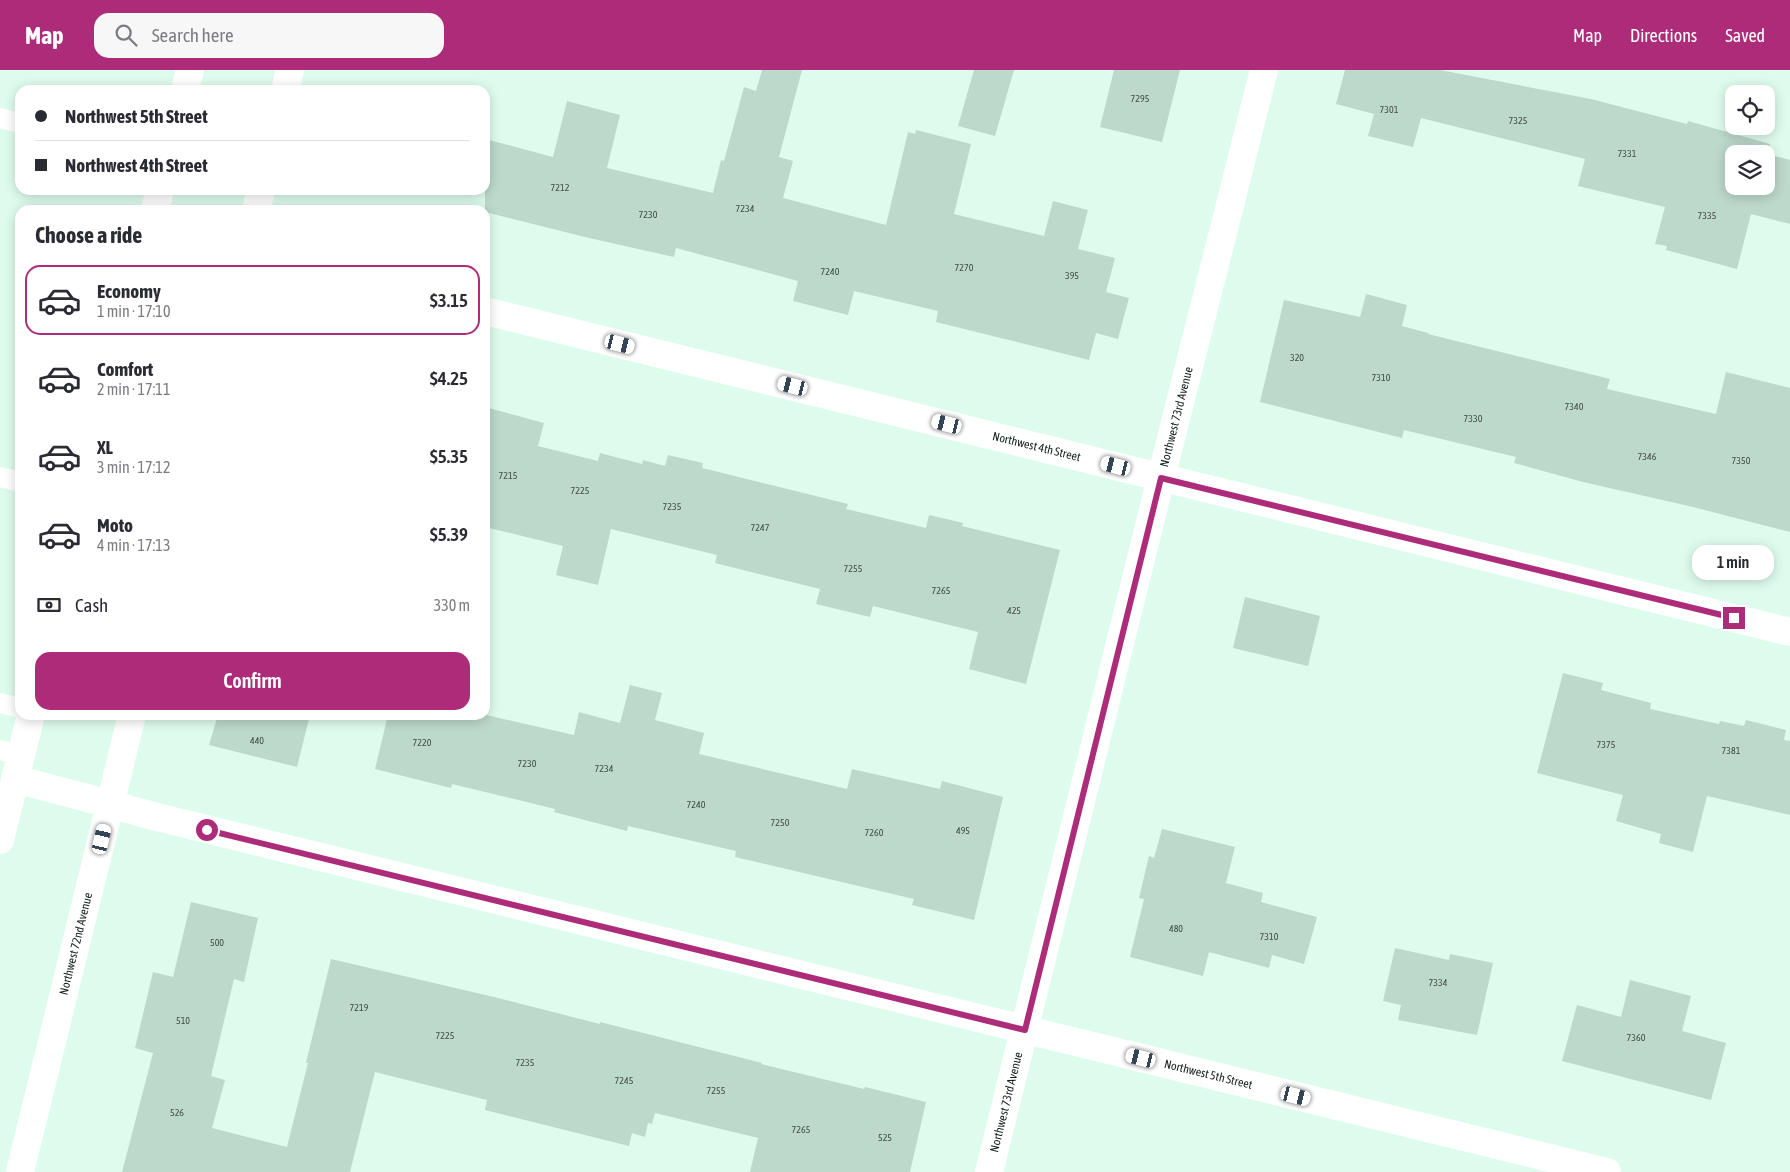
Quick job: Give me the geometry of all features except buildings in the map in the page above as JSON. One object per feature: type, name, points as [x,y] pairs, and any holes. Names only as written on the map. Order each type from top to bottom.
[{"type":"street","points":[[186,85],[190,70]]},
{"type":"street","points":[[286,85],[290,70]]},
{"type":"street","name":"Northwest 73rd Avenue","points":[[989,1172],[1264,70]]},
{"type":"street","name":"Northwest 4th Street","points":[[490,311],[1790,632]]},
{"type":"street","points":[[0,840],[12,761],[29,720]]},
{"type":"street","name":"Northwest 72nd Avenue","points":[[20,1172],[131,720]]},
{"type":"street","name":"Northwest 5th Street","points":[[12,761],[110,804],[153,816],[1607,1172]]},
{"type":"lane","points":[[0,118],[15,122]]},
{"type":"lane","points":[[0,477],[15,481]]},
{"type":"lane","points":[[0,703],[15,707]]},
{"type":"route","points":[[207,830],[1025,1030],[1161,478],[1734,618]]}]
